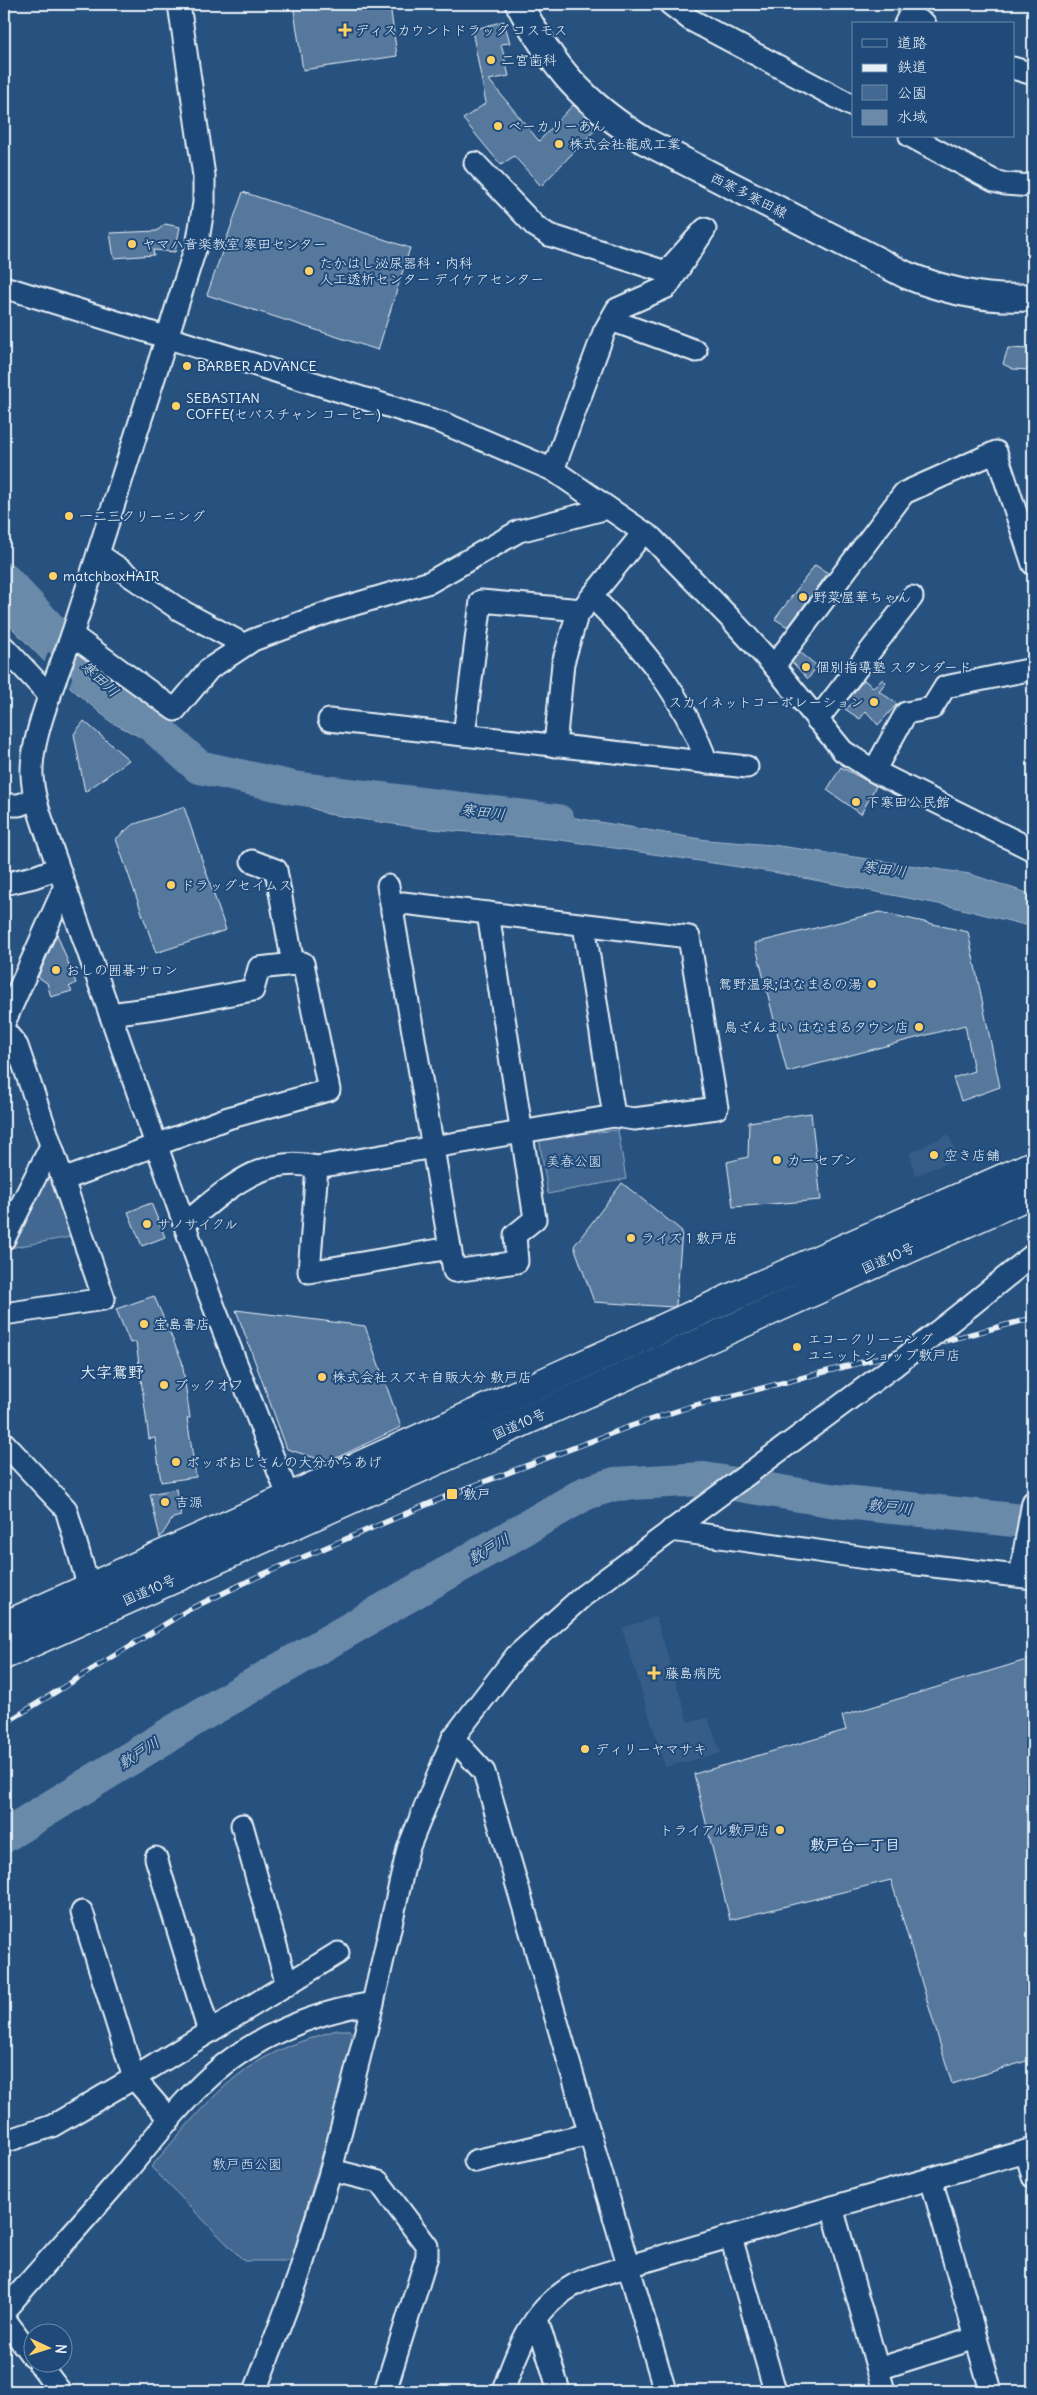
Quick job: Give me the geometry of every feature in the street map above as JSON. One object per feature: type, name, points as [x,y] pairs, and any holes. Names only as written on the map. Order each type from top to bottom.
[{"type":"highway","name":"国道10号","points":[[4,1626],[726,1300],[1033,1165]]},
{"type":"highway","name":"国道10号","points":[[4,1655],[1033,1193]]},
{"type":"main road","name":"西寒多寒田線","points":[[519,4],[546,51],[577,89],[607,116],[645,141],[906,275],[941,289],[968,294],[998,297],[1033,297]]},
{"type":"street","points":[[179,4],[202,155],[204,203],[198,240],[72,634],[51,691],[33,756],[32,772],[35,799],[156,1146],[299,1523]]},
{"type":"street","points":[[670,4],[691,20],[852,105]]},
{"type":"street","points":[[906,22],[909,16],[921,22]]},
{"type":"street","points":[[1014,68],[1033,74]]},
{"type":"street","points":[[914,138],[994,181],[1005,184],[1033,186]]},
{"type":"street","points":[[475,163],[534,226],[549,235],[666,272],[705,229],[667,287],[617,309],[604,332],[553,470]]},
{"type":"street","points":[[4,287],[443,423],[553,470],[644,533],[729,617],[774,666],[842,751],[874,771],[1033,850]]},
{"type":"street","points":[[611,320],[696,351]]},
{"type":"street","points":[[774,666],[904,493],[996,452],[1026,518],[1033,564]]},
{"type":"street","points":[[72,634],[175,710],[209,669],[253,640],[335,610],[430,582],[519,531],[608,508]]},
{"type":"street","points":[[555,746],[564,662],[577,615],[644,533]]},
{"type":"street","points":[[98,554],[180,610],[245,645]]},
{"type":"street","points":[[816,720],[912,597]]},
{"type":"street","points":[[464,735],[481,601],[587,603],[620,624],[658,668],[688,716],[708,763]]},
{"type":"street","points":[[4,647],[51,691]]},
{"type":"street","points":[[874,771],[906,713],[932,708],[945,687],[1033,669]]},
{"type":"street","points":[[329,720],[747,767]]},
{"type":"street","points":[[4,805],[19,805],[35,799]]},
{"type":"street","points":[[252,861],[276,870],[293,964]]},
{"type":"street","points":[[4,884],[34,877],[61,877]]},
{"type":"street","points":[[6,1011],[61,877]]},
{"type":"street","points":[[388,886],[454,1271],[516,1262],[515,1235],[535,1219],[488,913]]},
{"type":"street","points":[[184,1224],[237,1184],[264,1169],[288,1162],[317,1167],[614,1116],[634,1119],[717,1108],[689,937],[403,903],[392,912]]},
{"type":"street","points":[[584,925],[614,1116]]},
{"type":"street","points":[[63,1180],[228,1118],[330,1090],[303,963],[259,968],[253,990],[162,1007],[110,1014]]},
{"type":"street","points":[[4,1030],[16,1046],[104,1299],[4,1314]]},
{"type":"street","points":[[4,1239],[51,1146]]},
{"type":"street","points":[[317,1167],[309,1272],[450,1248]]},
{"type":"street","points":[[255,2391],[298,2278],[331,2170],[373,2003],[408,1849],[453,1738],[516,1656],[583,1596],[894,1366],[1033,1255]]},
{"type":"street","points":[[4,1442],[66,1509],[90,1588]]},
{"type":"street","points":[[671,1530],[866,1558],[1026,1571],[1033,1503]]},
{"type":"street","points":[[453,1738],[484,1772],[665,2391]]},
{"type":"street","points":[[242,1825],[287,1985]]},
{"type":"street","points":[[156,1858],[209,2032]]},
{"type":"street","points":[[82,1912],[134,2078],[170,2120]]},
{"type":"street","points":[[4,2142],[52,2126],[338,1953]]},
{"type":"street","points":[[4,2311],[214,2072],[245,2050],[285,2029],[345,2008],[373,2003]]},
{"type":"street","points":[[475,2161],[590,2134]]},
{"type":"street","points":[[503,2391],[519,2344],[548,2302],[575,2284],[629,2266],[1030,2150],[1033,2177]]},
{"type":"street","points":[[331,2170],[379,2182],[428,2246],[427,2256],[385,2391]]},
{"type":"street","points":[[931,2178],[991,2391]]},
{"type":"street","points":[[832,2207],[884,2391]]},
{"type":"street","points":[[731,2237],[776,2391]]},
{"type":"street","points":[[4,2318],[22,2342]]},
{"type":"street","points":[[537,2319],[559,2391]]},
{"type":"street","points":[[878,2369],[976,2338]]},
{"type":"street","points":[[46,2372],[60,2391]]},
{"type":"shaded area","name":"空き店舗","points":[[948,1134],[959,1158],[915,1176],[910,1153]]},
{"type":"shaded area","name":"藤島病院","points":[[656,1617],[688,1722],[708,1718],[721,1753],[665,1767],[622,1628]]},
{"type":"green space","name":"美春公園","points":[[618,1130],[626,1179],[548,1194],[539,1138]]},
{"type":"green space","points":[[45,1167],[52,1169],[75,1236],[4,1249]]},
{"type":"green space","name":"敷戸西公園","points":[[337,2030],[350,2030],[354,2037],[354,2045],[291,2261],[244,2261],[151,2167],[207,2103],[245,2070],[289,2046]]},
{"type":"water","points":[[4,579],[51,634],[104,688],[107,698],[124,716],[178,755],[328,803],[455,822],[530,812],[558,815],[707,840],[773,845],[970,874],[1033,895],[1033,927],[954,907],[778,873],[561,840],[420,828],[327,814],[255,785],[184,768],[173,763],[146,740],[111,722],[72,689],[4,620]]},
{"type":"pier","points":[[54,634],[79,659],[68,689],[44,664]]},
{"type":"building","name":"ディスカウントドラッグ コスモス","points":[[293,4],[390,4],[397,56],[303,70]]},
{"type":"building","points":[[504,21],[510,43],[501,44],[509,76],[489,80],[539,141],[573,105],[598,127],[541,186],[514,156],[501,165],[463,119],[486,103],[472,30]]},
{"type":"building","name":"たかはし泌尿器科・内科 人工透析センター デイケアセンター","points":[[243,192],[410,248],[378,350],[207,295]]},
{"type":"building","name":"ヤマハ音楽教室 寒田センター","points":[[165,224],[180,227],[175,252],[153,250],[154,255],[114,258],[110,233],[157,231]]},
{"type":"building","points":[[1008,348],[1031,349],[1029,370],[1013,369],[1003,364]]},
{"type":"building","name":"野菜屋華ちゃん","points":[[815,565],[828,573],[788,627],[775,619]]},
{"type":"building","name":"個別指導塾 スタンダード","points":[[800,652],[817,666],[808,679],[792,662]]},
{"type":"building","name":"スカイネットコーポレーション","points":[[883,679],[886,682],[879,691],[897,704],[878,725],[866,711],[860,719],[845,709],[856,701],[850,697],[864,680],[873,687]]},
{"type":"building","points":[[84,721],[129,760],[85,792],[74,734]]},
{"type":"building","name":"下寒田公民館","points":[[841,767],[876,786],[861,814],[827,790]]},
{"type":"building","name":"ドラッグセイムス","points":[[184,807],[226,930],[156,953],[116,839],[132,825]]},
{"type":"building","name":"鴛野温泉;はなまるの湯","points":[[880,912],[968,932],[1000,1087],[961,1101],[953,1078],[974,1071],[965,1025],[787,1072],[755,943]]},
{"type":"building","name":"おしの囲碁サロン","points":[[57,934],[76,983],[69,987],[72,991],[51,997],[47,983],[38,977]]},
{"type":"building","name":"カーセブン","points":[[811,1113],[821,1200],[733,1207],[727,1162],[748,1157],[749,1122]]},
{"type":"building","name":"ライズ１敷戸店","points":[[622,1183],[682,1231],[676,1305],[673,1307],[594,1302],[574,1246]]},
{"type":"building","name":"サノサイクル","points":[[151,1203],[165,1237],[142,1246],[128,1212]]},
{"type":"building","points":[[154,1296],[182,1361],[190,1418],[187,1418],[196,1477],[161,1482],[155,1438],[149,1439],[136,1342],[130,1343],[116,1309]]},
{"type":"building","name":"株式会社スズキ自販大分 敷戸店","points":[[236,1310],[365,1326],[401,1427],[328,1462],[287,1449]]},
{"type":"building","name":"吉源","points":[[176,1489],[181,1516],[173,1518],[160,1538],[150,1494]]},
{"type":"building","points":[[1033,1658],[1033,2059],[952,2084],[891,1880],[730,1920],[694,1774],[846,1730],[842,1716]]},
{"type":"waterway","name":"寒田川","points":[[4,579],[85,666],[199,767],[294,788],[558,821]]},
{"type":"waterway","name":"敷戸川","points":[[4,1836],[201,1715],[586,1493],[615,1484],[704,1479],[836,1501],[1033,1522]]},
{"type":"railway","points":[[4,1724],[188,1610],[261,1575],[452,1494],[631,1426],[689,1407],[1033,1318]]},
{"type":"place","name":"ディスカウントドラッグ コスモス","points":[[345,30]]},
{"type":"place","name":"二宮歯科","points":[[491,60]]},
{"type":"place","name":"ベーカリーあん","points":[[498,126]]},
{"type":"place","name":"株式会社龍成工業","points":[[559,144]]},
{"type":"place","name":"ヤマハ音楽教室 寒田センター","points":[[132,244]]},
{"type":"place","name":"たかはし泌尿器科・内科 人工透析センター デイケアセンター","points":[[309,271]]},
{"type":"place","name":"BARBER ADVANCE","points":[[187,366]]},
{"type":"place","name":"SEBASTIAN COFFE(セバスチャン コーヒー)","points":[[176,406]]},
{"type":"place","name":"一二三クリーニング","points":[[69,516]]},
{"type":"place","name":"matchboxHAIR","points":[[53,576]]},
{"type":"place","name":"野菜屋華ちゃん","points":[[803,597]]},
{"type":"place","name":"個別指導塾 スタンダード","points":[[806,667]]},
{"type":"place","name":"スカイネットコーポレーション","points":[[874,702]]},
{"type":"place","name":"下寒田公民館","points":[[856,802]]},
{"type":"place","name":"ドラッグセイムス","points":[[171,885]]},
{"type":"place","name":"おしの囲碁サロン","points":[[56,970]]},
{"type":"place","name":"鴛野温泉;はなまるの湯","points":[[872,984]]},
{"type":"place","name":"鳥ざんまい はなまるタウン店","points":[[919,1027]]},
{"type":"place","name":"空き店舗","points":[[934,1155]]},
{"type":"place","name":"カーセブン","points":[[777,1160]]},
{"type":"place","name":"サノサイクル","points":[[147,1224]]},
{"type":"place","name":"ライズ１敷戸店","points":[[631,1238]]},
{"type":"place","name":"宝島書店","points":[[144,1324]]},
{"type":"place","name":"エコークリーニング ユニットショップ敷戸店","points":[[797,1347]]},
{"type":"place","name":"株式会社スズキ自販大分 敷戸店","points":[[322,1377]]},
{"type":"place","name":"ブックオフ","points":[[164,1385]]},
{"type":"place","name":"ポッポおじさんの大分からあげ","points":[[176,1462]]},
{"type":"place","name":"敷戸","points":[[452,1494]]},
{"type":"place","name":"吉源","points":[[165,1502]]},
{"type":"place","name":"藤島病院","points":[[654,1673]]},
{"type":"place","name":"ディリーヤマサキ","points":[[585,1749]]},
{"type":"place","name":"トライアル敷戸店","points":[[780,1830]]},
{"type":"district","name":"大字鴛野","points":[[112,1372]]},
{"type":"district","name":"敷戸台一丁目","points":[[855,1845]]}]
